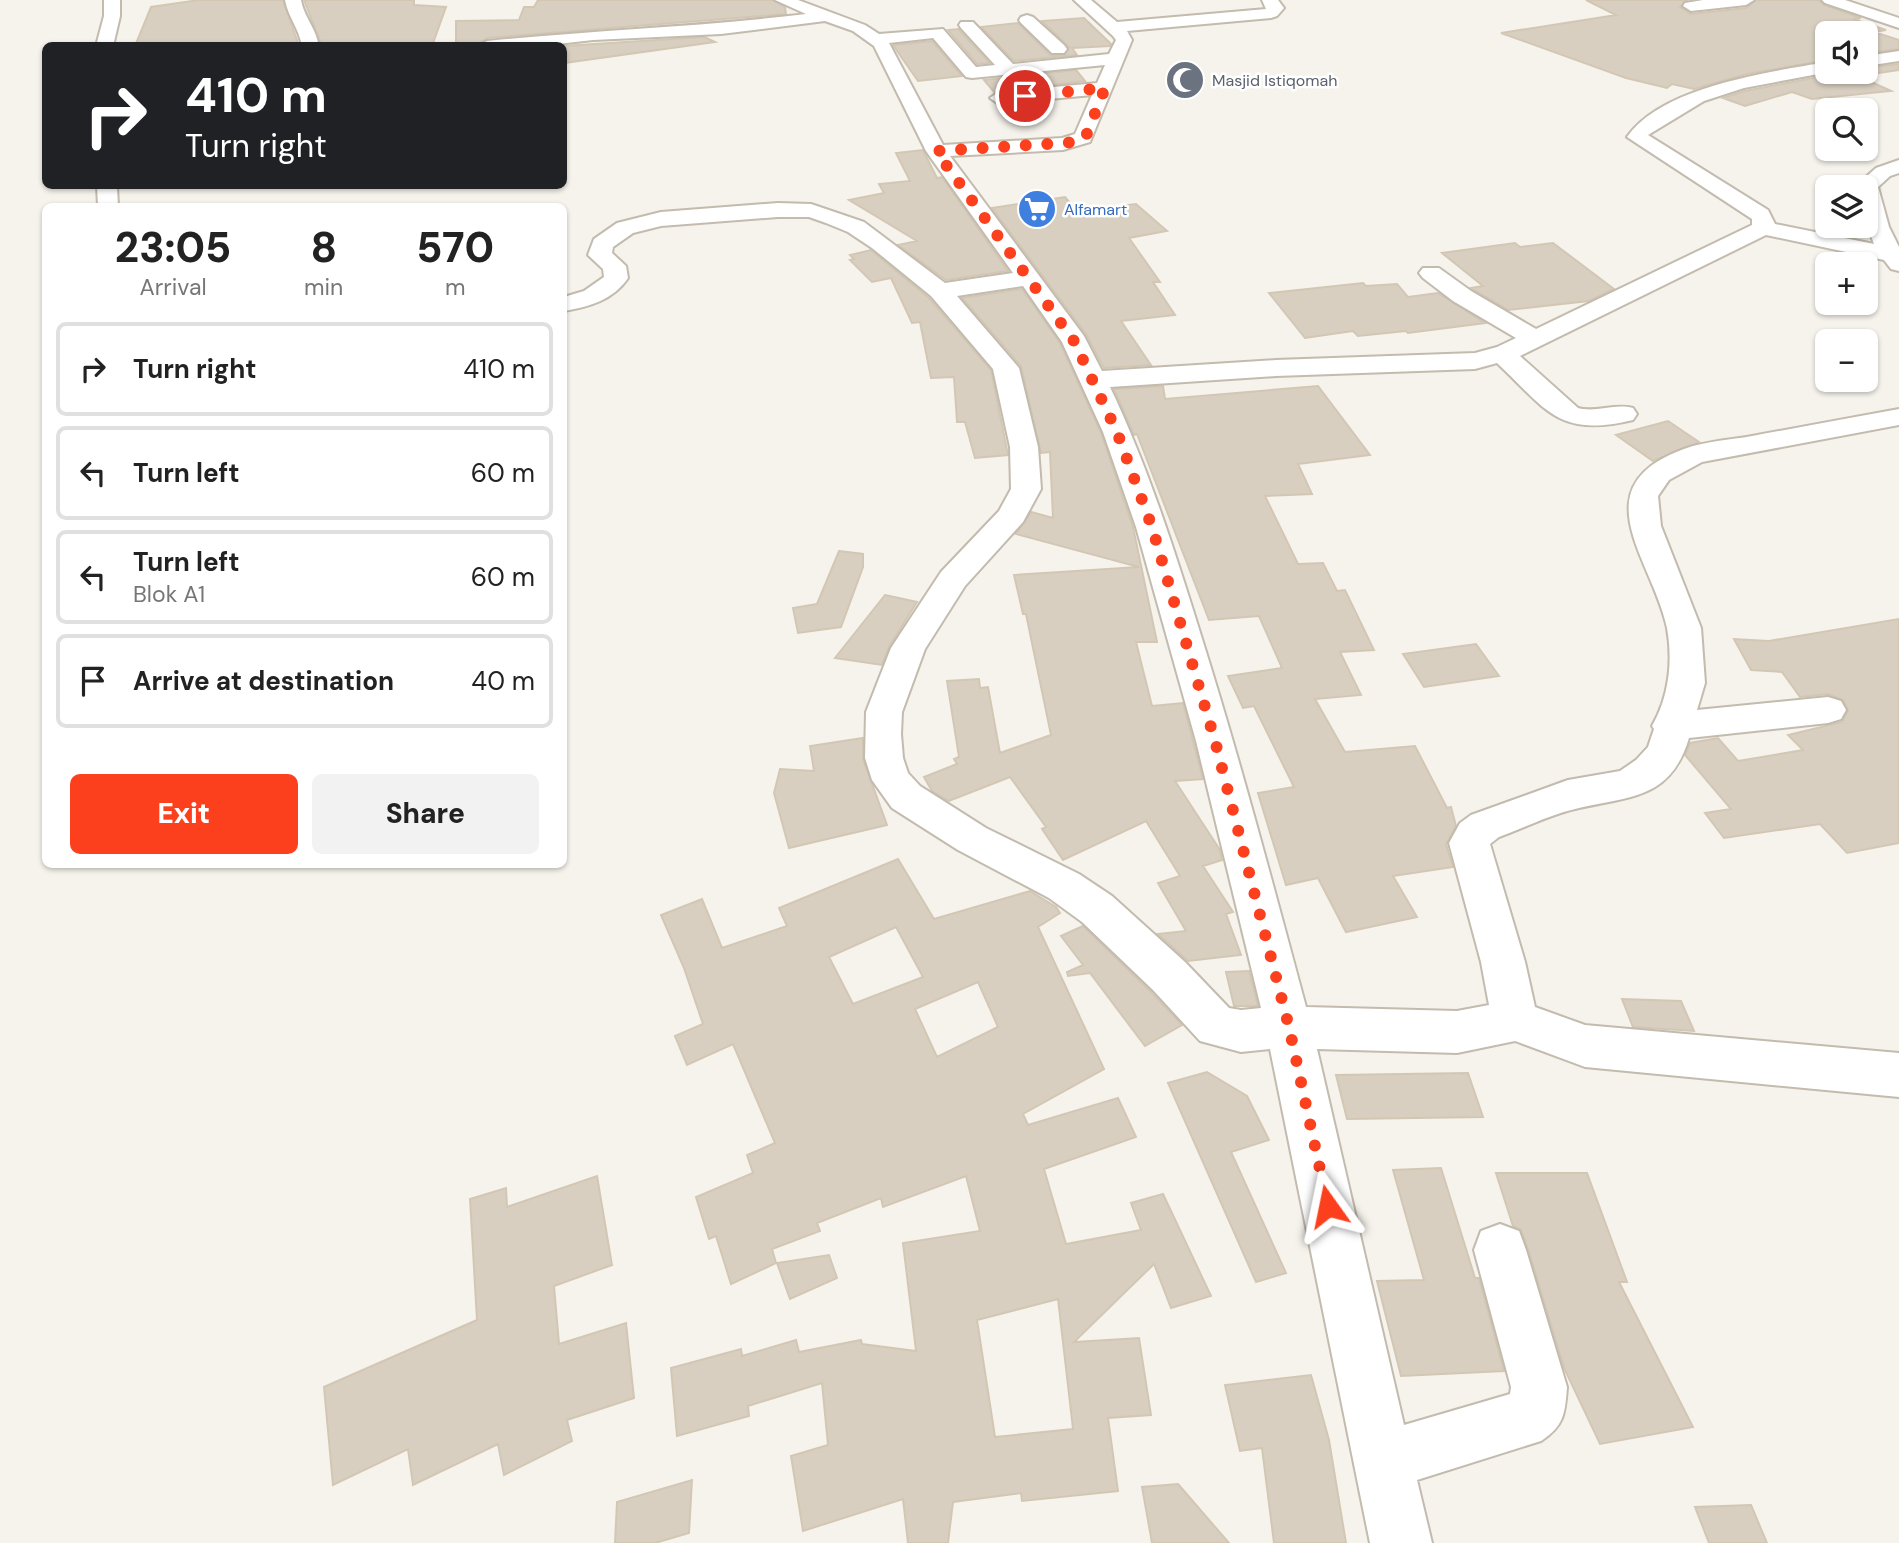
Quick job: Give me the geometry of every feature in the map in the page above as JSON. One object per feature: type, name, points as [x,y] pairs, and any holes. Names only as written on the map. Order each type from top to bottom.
[{"type":"street","points":[[105,42],[112,16],[112,0]]},
{"type":"street","points":[[293,0],[295,11],[307,28],[310,42]]},
{"type":"street","points":[[783,0],[859,28],[877,39],[932,145],[1074,341],[1095,380],[1152,527],[1215,741],[1289,1027],[1401,1543]]},
{"type":"street","points":[[932,145],[1072,143],[1083,138],[1124,40],[1123,36],[1082,0]]},
{"type":"street","points":[[1113,27],[1271,13],[1276,8],[1270,0]]},
{"type":"street","points":[[1691,6],[1746,0]]},
{"type":"street","points":[[1830,0],[1899,23]]},
{"type":"street","points":[[526,42],[593,35],[721,29],[826,16]]},
{"type":"street","points":[[991,51],[1058,50],[1027,19]]},
{"type":"street","points":[[967,25],[1008,69]]},
{"type":"street","points":[[877,39],[937,33],[972,73],[1115,59]]},
{"type":"street","points":[[991,51],[1017,43],[1048,40]]},
{"type":"street","points":[[1878,59],[1899,56]]},
{"type":"street","points":[[1763,228],[1764,221],[1760,215],[1637,137],[1697,97],[1740,83],[1815,69]]},
{"type":"street","points":[[999,98],[1105,88]]},
{"type":"street","points":[[1895,259],[1873,213],[1867,186],[1883,172],[1899,166]]},
{"type":"street","points":[[567,304],[578,302],[610,287],[616,278],[614,266],[600,255],[602,244],[625,228],[661,219],[778,210],[811,211],[856,227],[940,291],[1006,368],[1024,447],[1026,489],[1012,515],[953,579],[908,648],[884,712],[884,758],[891,780],[906,797],[972,839],[1064,886],[1097,909],[1169,976],[1216,1026],[1241,1031],[1289,1027],[1457,1032],[1515,1020],[1585,1046],[1899,1075]]},
{"type":"street","points":[[1095,380],[1276,368],[1475,360],[1503,355],[1763,228],[1895,259]]},
{"type":"street","points":[[1431,273],[1462,296],[1536,339]]},
{"type":"street","points":[[940,291],[1030,278]]},
{"type":"street","points":[[1503,355],[1568,414],[1586,419],[1623,414]]},
{"type":"street","points":[[1515,1020],[1503,962],[1469,843],[1474,834],[1485,826],[1568,795],[1630,784],[1650,770],[1665,753],[1671,726],[1687,682],[1684,628],[1645,526],[1643,496],[1659,474],[1693,455],[1884,421],[1899,416]]},
{"type":"street","points":[[1671,726],[1828,710]]},
{"type":"street","points":[[1383,1461],[1521,1421],[1537,1410],[1539,1387],[1500,1250]]},
{"type":"building","points":[[199,0],[283,0],[298,42],[137,42],[151,7]]},
{"type":"building","points":[[304,0],[414,0],[414,5],[446,7],[433,42],[320,42]]},
{"type":"building","points":[[538,0],[773,0],[785,7],[786,14],[487,38],[482,42],[456,42],[456,21],[519,20],[524,7],[534,7]]},
{"type":"building","points":[[1586,0],[1687,0],[1680,7],[1691,14],[1746,8],[1756,0],[1819,0],[1824,5],[1861,18],[1853,19],[1859,21],[1815,21],[1815,62],[1747,74],[1694,89],[1672,84],[1667,88],[1626,78],[1501,33],[1616,15]]},
{"type":"building","points":[[1084,18],[1110,46],[1072,48],[1077,55],[1014,61],[981,27],[1018,23],[1050,55],[1064,56],[1069,47],[1042,21]]},
{"type":"building","points":[[959,29],[990,63],[977,64],[948,30]]},
{"type":"building","points":[[1878,33],[1899,40],[1899,49],[1878,52]]},
{"type":"building","points":[[704,37],[715,42],[567,63],[567,46]]},
{"type":"building","points":[[932,41],[962,76],[918,81],[893,45]]},
{"type":"building","points":[[1899,64],[1899,70],[1878,73],[1878,67]]},
{"type":"building","points":[[1076,70],[1085,81],[994,92],[984,80]]},
{"type":"building","points":[[1815,78],[1815,84],[1876,84],[1891,91],[1812,99],[1792,92],[1745,106],[1723,98]]},
{"type":"building","points":[[923,150],[937,178],[942,177],[1008,271],[946,280],[898,245],[917,241],[849,200],[884,193],[879,184],[910,181],[896,153]]},
{"type":"building","points":[[1065,197],[1077,211],[1136,204],[1167,231],[1129,238],[1160,282],[1153,282],[1175,315],[1121,321],[1151,365],[1104,368],[1086,334],[992,208]]},
{"type":"building","points":[[1515,243],[1520,247],[1553,243],[1614,289],[1589,301],[1508,310],[1471,288],[1483,286],[1442,253]]},
{"type":"building","points":[[871,250],[929,298],[991,370],[1008,455],[975,458],[965,422],[957,422],[954,377],[931,378],[920,322],[912,323],[891,278],[872,282],[850,260],[854,259],[850,255]]},
{"type":"building","points":[[1363,283],[1366,286],[1397,284],[1408,297],[1438,293],[1485,323],[1408,333],[1406,331],[1358,336],[1353,331],[1305,338],[1269,293]]},
{"type":"building","points":[[1022,289],[1060,343],[1101,433],[1133,527],[1157,642],[1136,642],[1152,706],[1183,703],[1203,779],[1175,781],[1220,850],[1222,860],[1203,866],[1233,912],[1226,914],[1241,955],[1188,961],[1158,934],[1186,931],[1158,883],[1180,876],[1146,821],[1063,860],[1042,829],[1046,827],[1010,777],[949,801],[932,791],[924,777],[957,764],[954,759],[959,757],[947,681],[979,679],[980,688],[988,687],[1000,753],[1051,735],[1026,614],[1023,614],[1014,575],[1139,567],[1016,534],[1031,512],[1053,518],[1050,452],[1041,453],[1021,366],[962,298]]},
{"type":"building","points":[[1163,386],[1165,399],[1318,386],[1370,455],[1298,464],[1312,494],[1265,496],[1298,564],[1323,563],[1337,591],[1345,590],[1374,650],[1340,652],[1361,695],[1315,699],[1345,752],[1415,746],[1447,808],[1451,807],[1456,826],[1446,844],[1453,867],[1393,876],[1417,917],[1346,932],[1318,878],[1286,885],[1258,793],[1294,787],[1254,706],[1243,708],[1228,676],[1282,668],[1259,616],[1209,620],[1137,434],[1134,435],[1114,389]]},
{"type":"building","points":[[1668,421],[1699,442],[1653,461],[1616,435]]},
{"type":"building","points":[[839,551],[863,554],[863,567],[841,627],[798,633],[793,608],[817,604]]},
{"type":"building","points":[[885,595],[917,602],[889,647],[882,665],[835,658]]},
{"type":"building","points":[[1899,619],[1899,843],[1847,853],[1820,824],[1724,838],[1705,813],[1731,809],[1685,755],[1690,743],[1718,738],[1738,761],[1803,750],[1788,735],[1842,722],[1848,711],[1843,700],[1829,694],[1800,697],[1782,672],[1751,670],[1734,639],[1769,641]]},
{"type":"building","points":[[1476,644],[1499,676],[1424,687],[1403,654]]},
{"type":"building","points":[[863,738],[863,759],[887,825],[789,848],[774,793],[780,769],[814,771],[810,746]]},
{"type":"building","points":[[898,859],[934,919],[1030,891],[1056,907],[1060,913],[1038,927],[1104,1069],[1023,1114],[1028,1125],[1118,1098],[1136,1137],[1044,1169],[1066,1244],[1141,1230],[1131,1203],[1163,1194],[1211,1296],[1171,1308],[1154,1264],[1074,1342],[1139,1338],[1151,1415],[1108,1418],[1118,1491],[1022,1501],[1021,1493],[953,1502],[948,1543],[908,1543],[903,1499],[803,1531],[791,1456],[828,1445],[822,1383],[748,1406],[749,1416],[677,1436],[671,1368],[741,1349],[742,1356],[796,1340],[799,1352],[861,1340],[862,1344],[916,1351],[903,1243],[980,1231],[966,1176],[883,1207],[881,1198],[817,1223],[820,1231],[772,1249],[776,1263],[731,1284],[716,1236],[709,1239],[696,1197],[753,1173],[747,1155],[775,1143],[733,1044],[687,1065],[675,1036],[703,1024],[684,968],[661,915],[702,899],[722,948],[787,926],[779,908]],"holes":[[[896,927],[923,977],[853,1004],[829,957]],[[978,982],[998,1027],[937,1057],[915,1009]],[[1058,1299],[1073,1429],[995,1437],[977,1320]]]},
{"type":"building","points":[[1083,926],[1182,1025],[1145,1046],[1090,973],[1068,976],[1067,972],[1083,965],[1061,936]]},
{"type":"building","points":[[1249,971],[1258,1006],[1234,1006],[1226,972]]},
{"type":"building","points":[[1622,999],[1681,1001],[1694,1031],[1633,1027]]},
{"type":"building","points":[[1207,1072],[1247,1096],[1269,1140],[1231,1152],[1286,1273],[1256,1282],[1168,1083]]},
{"type":"building","points":[[1468,1073],[1483,1117],[1347,1119],[1336,1075]]},
{"type":"building","points":[[1441,1168],[1475,1278],[1479,1278],[1504,1371],[1401,1376],[1377,1281],[1424,1280],[1393,1170]]},
{"type":"building","points":[[1496,1173],[1587,1173],[1627,1282],[1619,1282],[1693,1427],[1600,1444],[1564,1368],[1528,1249],[1521,1230],[1513,1226]]},
{"type":"building","points":[[597,1176],[612,1265],[554,1286],[559,1344],[626,1323],[634,1398],[567,1420],[572,1441],[504,1475],[498,1444],[413,1485],[408,1449],[333,1485],[324,1387],[477,1320],[470,1199],[506,1188],[507,1207]]},
{"type":"building","points":[[829,1255],[837,1278],[790,1299],[777,1263]]},
{"type":"building","points":[[1311,1375],[1329,1440],[1346,1543],[1274,1543],[1262,1448],[1240,1451],[1225,1385]]},
{"type":"building","points":[[692,1480],[689,1533],[655,1543],[615,1543],[617,1502]]},
{"type":"building","points":[[1178,1484],[1229,1543],[1152,1543],[1142,1487]]},
{"type":"building","points":[[1751,1505],[1767,1543],[1709,1543],[1695,1507]]},
{"type":"place","name":"Masjid Istiqomah","points":[[1185,80]]},
{"type":"place","name":"Alfamart","points":[[1037,209]]},
{"type":"route","points":[[1025,96],[1105,88],[1086,136],[1078,142],[936,151],[1074,341],[1095,380],[1117,432],[1152,527],[1215,741],[1289,1027],[1328,1206]]}]
